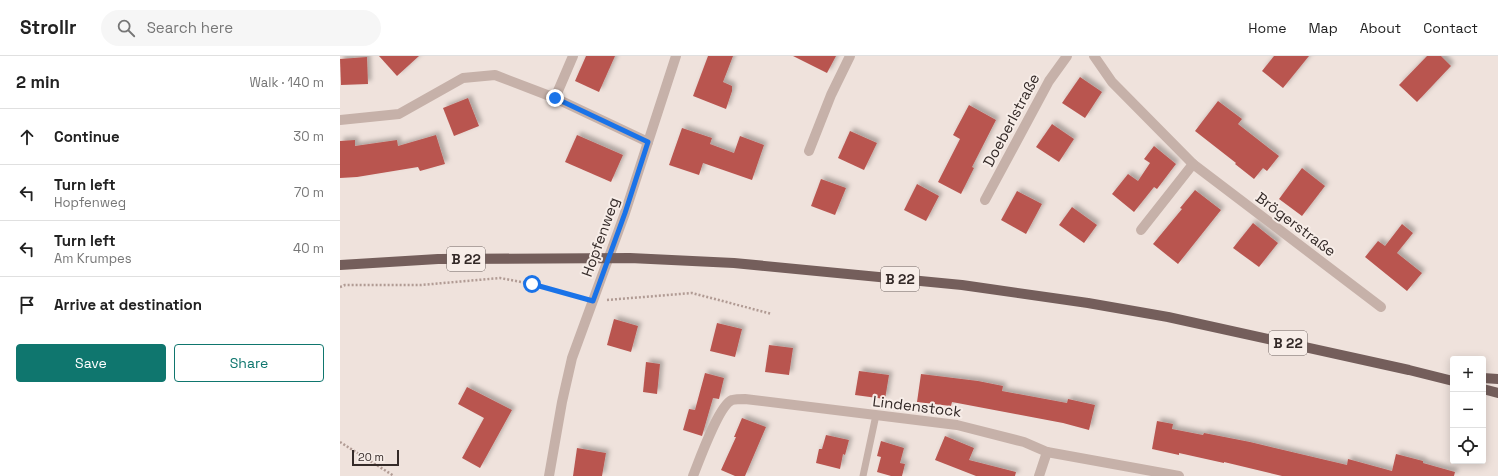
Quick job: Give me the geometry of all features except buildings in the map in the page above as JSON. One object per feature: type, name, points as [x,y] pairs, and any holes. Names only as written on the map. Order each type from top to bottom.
[{"type":"main road","name":"B 22","points":[[340,265],[438,259],[630,258],[734,263],[962,285],[1088,303],[1168,317],[1450,380]]},
{"type":"main road","name":"B 22","points":[[1409,370],[1450,373]]},
{"type":"main road","points":[[1486,378],[1498,379]]},
{"type":"main road","points":[[1486,390],[1498,393]]},
{"type":"street","points":[[555,98],[573,56]]},
{"type":"street","name":"Hopfenweg","points":[[549,476],[562,402],[572,358],[625,213],[676,56]]},
{"type":"street","points":[[809,151],[830,95],[850,56]]},
{"type":"street","name":"Doeberlstraße","points":[[985,200],[1049,81],[1067,56]]},
{"type":"street","name":"Brögerstraße","points":[[1094,56],[1112,82],[1192,164],[1381,307]]},
{"type":"street","points":[[340,120],[400,114],[463,78],[495,75],[555,98],[648,142]]},
{"type":"street","points":[[1141,230],[1192,164]]},
{"type":"street","name":"Lindenstock","points":[[693,476],[716,421],[724,407],[732,400],[744,399],[964,426],[1024,442],[1047,452],[1179,476]]},
{"type":"street","points":[[1039,476],[1047,452]]},
{"type":"lane","points":[[863,476],[876,416]]},
{"type":"path","points":[[340,287],[345,285],[422,285],[500,278],[532,284],[593,301],[692,293],[772,314]]},
{"type":"path","points":[[340,442],[394,476]]},
{"type":"route","points":[[532,284],[593,301],[625,213],[648,142],[555,98]]}]
